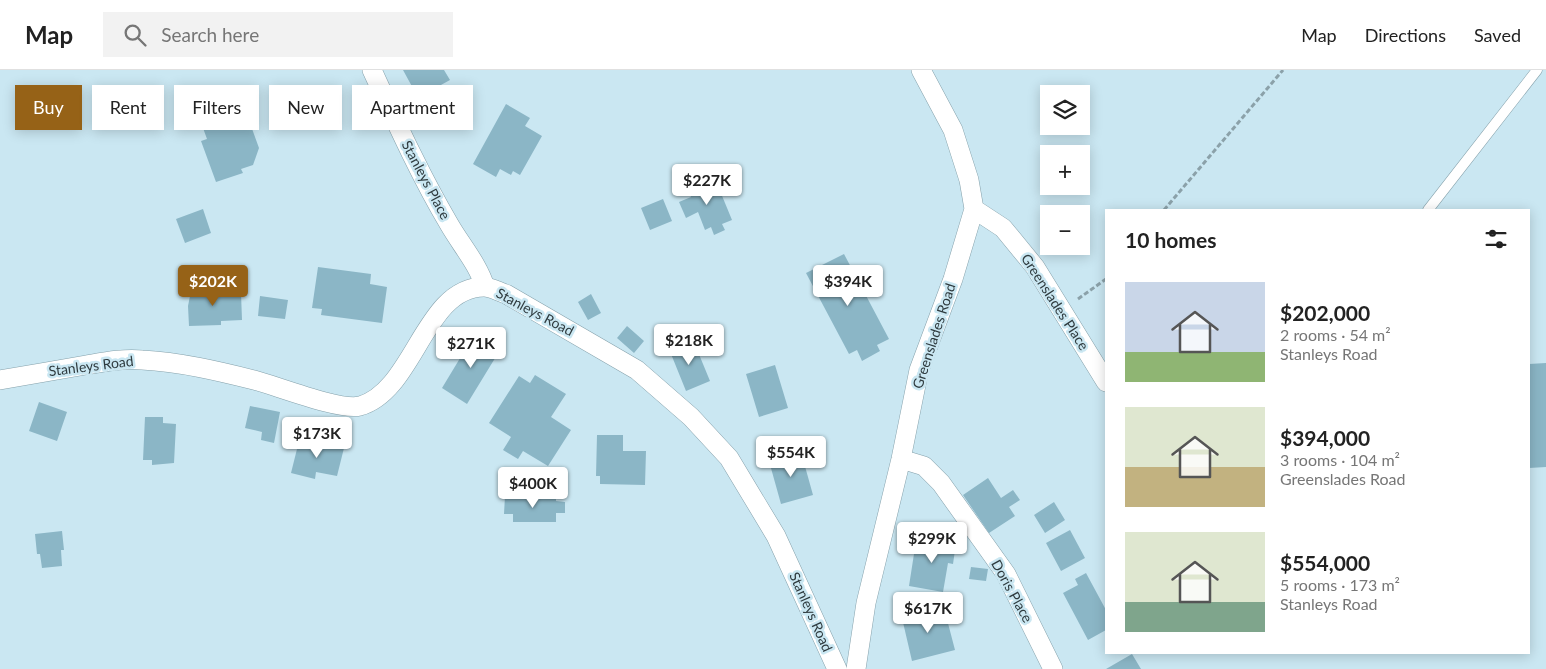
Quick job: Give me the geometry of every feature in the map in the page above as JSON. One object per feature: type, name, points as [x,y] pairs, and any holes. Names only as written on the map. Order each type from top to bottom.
[{"type":"street","name":"Stanleys Place","points":[[372,70],[398,127],[449,224],[481,274],[485,287]]},
{"type":"street","name":"Greenslades Road","points":[[856,669],[866,603],[901,459],[920,370],[953,279],[974,209],[969,180],[953,130],[921,70]]},
{"type":"street","name":"Greenslades Place","points":[[974,209],[1003,228],[1035,267],[1105,380]]},
{"type":"street","name":"Stanleys Road","points":[[0,380],[113,361],[141,360],[197,367],[256,380],[340,405],[358,406],[377,399],[389,386],[442,309],[453,298],[467,290],[485,287],[506,294],[637,370],[691,417],[729,458],[776,536],[837,669]]},
{"type":"street","name":"Doris Place","points":[[901,459],[924,466],[941,483],[1006,574],[1053,669]]},
{"type":"lane","points":[[1429,209],[1537,70]]},
{"type":"path","points":[[1165,209],[1284,70]]},
{"type":"path","points":[[1061,309],[1096,288],[1105,280]]},
{"type":"building","points":[[403,70],[444,70],[450,80],[441,85],[411,85]]},
{"type":"building","points":[[506,104],[530,118],[525,126],[542,136],[520,175],[513,171],[511,175],[500,169],[496,177],[473,164]]},
{"type":"building","points":[[204,130],[252,130],[259,148],[253,165],[241,169],[243,173],[216,182],[201,141],[207,139]]},
{"type":"building","points":[[713,179],[716,187],[718,186],[732,220],[722,224],[725,230],[714,235],[711,227],[705,230],[698,212],[686,218],[679,202],[691,197],[688,189]]},
{"type":"building","points":[[663,199],[672,221],[650,230],[641,208]]},
{"type":"building","points":[[203,209],[211,233],[185,243],[176,219]]},
{"type":"building","points":[[844,254],[889,339],[877,345],[880,351],[862,361],[857,350],[849,354],[806,273]]},
{"type":"building","points":[[318,267],[371,274],[370,284],[387,287],[382,323],[321,315],[322,309],[312,308]]},
{"type":"building","points":[[213,285],[214,294],[241,293],[242,320],[221,321],[221,325],[189,326],[188,306],[192,286]]},
{"type":"building","points":[[591,294],[601,313],[588,320],[578,302]]},
{"type":"building","points":[[260,296],[288,300],[285,319],[258,316]]},
{"type":"building","points":[[627,326],[644,341],[634,353],[617,338]]},
{"type":"building","points":[[474,335],[500,350],[467,404],[442,388]]},
{"type":"building","points":[[686,342],[689,350],[696,347],[710,381],[686,391],[669,349]]},
{"type":"building","points":[[1546,363],[1546,467],[1530,468],[1530,364]]},
{"type":"building","points":[[775,365],[788,408],[759,417],[746,374]]},
{"type":"building","points":[[535,375],[566,394],[551,417],[571,430],[548,466],[523,451],[518,459],[503,450],[511,437],[489,423],[519,376],[530,383]]},
{"type":"building","points":[[39,402],[67,412],[57,441],[29,431]]},
{"type":"building","points":[[250,406],[280,412],[274,443],[261,440],[262,432],[245,428]]},
{"type":"building","points":[[145,417],[163,417],[163,423],[176,424],[174,463],[152,465],[152,460],[143,460]]},
{"type":"building","points":[[597,435],[623,435],[623,451],[646,451],[645,485],[600,484],[600,476],[596,476]]},
{"type":"building","points":[[300,437],[344,448],[337,476],[316,472],[315,479],[291,473]]},
{"type":"building","points":[[801,452],[813,495],[781,504],[769,461]]},
{"type":"building","points":[[988,478],[1001,498],[1013,490],[1020,500],[1009,507],[1015,516],[989,533],[963,495]]},
{"type":"building","points":[[505,496],[556,497],[556,501],[565,502],[565,513],[556,513],[556,522],[513,522],[513,514],[504,514]]},
{"type":"building","points":[[1054,502],[1065,520],[1045,533],[1034,515]]},
{"type":"building","points":[[1070,530],[1085,558],[1061,571],[1046,543]]},
{"type":"building","points":[[62,531],[64,550],[61,550],[62,566],[42,568],[40,554],[37,554],[35,534]]},
{"type":"building","points":[[930,539],[956,543],[953,564],[948,563],[943,592],[909,586],[916,541],[930,543]]},
{"type":"building","points":[[971,567],[988,569],[986,581],[969,579]]},
{"type":"building","points":[[1086,573],[1105,608],[1105,631],[1088,640],[1063,593],[1078,585],[1075,579]]},
{"type":"building","points":[[944,608],[955,650],[912,661],[902,618]]},
{"type":"building","points":[[1132,654],[1141,669],[1106,669]]}]
